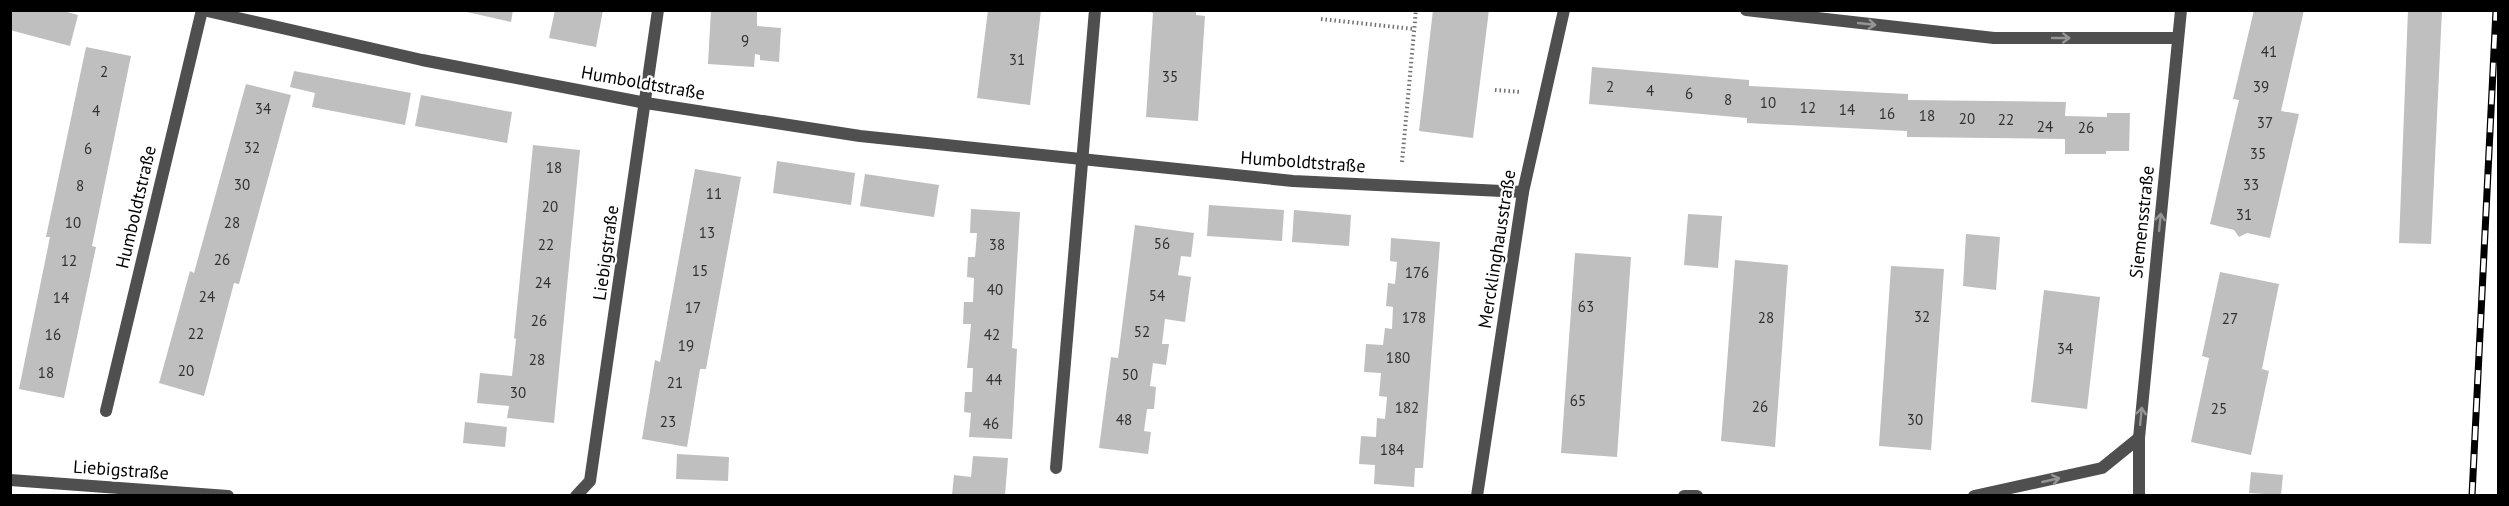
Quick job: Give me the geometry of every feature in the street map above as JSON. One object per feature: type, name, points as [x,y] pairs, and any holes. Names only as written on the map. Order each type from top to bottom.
[{"type":"street","name":"Humboldtstraße","points":[[106,411],[202,10],[422,60],[646,103],[860,136],[1293,181],[1523,192]]},
{"type":"street","name":"Liebigstraße","points":[[576,495],[590,481],[658,10]]},
{"type":"street","points":[[1056,468],[1095,10]]},
{"type":"street","name":"Mercklinghausstraße","points":[[1478,495],[1523,192],[1564,10]]},
{"type":"street","points":[[1746,10],[1994,38],[2178,38]]},
{"type":"street","name":"Siemensstraße","points":[[2139,495],[2139,438],[2181,10]]},
{"type":"street","points":[[1974,495],[2102,468],[2139,438]]},
{"type":"street","name":"Liebigstraße","points":[[10,480],[228,495]]},
{"type":"street","points":[[1684,495],[1697,495]]},
{"type":"path","points":[[1400,186],[1416,10]]},
{"type":"path","points":[[1321,18],[1414,29]]},
{"type":"building","points":[[10,10],[60,10],[78,15],[70,46],[10,30]]},
{"type":"building","points":[[458,10],[513,10],[511,22]]},
{"type":"building","points":[[555,10],[603,10],[596,47],[549,38]]},
{"type":"building","points":[[711,10],[757,10],[757,26],[781,28],[779,62],[760,60],[760,55],[755,54],[754,67],[708,64]]},
{"type":"building","points":[[988,10],[1041,10],[1030,105],[977,98]]},
{"type":"building","points":[[1146,10],[1196,10],[1196,15],[1205,16],[1198,121],[1146,117],[1153,13]]},
{"type":"building","points":[[1433,10],[1489,10],[1473,138],[1419,131]]},
{"type":"building","points":[[2254,10],[2304,10],[2281,111],[2299,114],[2270,238],[2247,233],[2239,237],[2234,230],[2210,224],[2239,100],[2233,99]]},
{"type":"building","points":[[2408,10],[2442,10],[2431,244],[2399,243]]},
{"type":"building","points":[[86,47],[131,56],[92,246],[96,247],[64,398],[19,389],[50,237],[46,237]]},
{"type":"building","points":[[1592,67],[1749,80],[1749,86],[1908,94],[1908,100],[2066,102],[2065,116],[2107,117],[2107,113],[2130,113],[2129,151],[2106,151],[2106,154],[2065,154],[2065,139],[1907,137],[1907,131],[1747,123],[1747,118],[1589,104]]},
{"type":"building","points":[[294,71],[411,93],[405,125],[312,107],[315,93],[290,87]]},
{"type":"building","points":[[246,84],[291,95],[239,284],[234,283],[204,396],[159,383],[190,271],[194,273]]},
{"type":"building","points":[[421,95],[512,112],[507,143],[415,126]]},
{"type":"building","points":[[533,145],[580,150],[554,423],[507,418],[509,406],[477,403],[480,373],[512,376]]},
{"type":"building","points":[[777,161],[855,173],[851,205],[773,193]]},
{"type":"building","points":[[695,169],[741,177],[706,369],[700,369],[687,447],[642,439],[655,360],[660,362]]},
{"type":"building","points":[[865,174],[939,185],[934,217],[860,206]]},
{"type":"building","points":[[1209,205],[1284,210],[1282,241],[1207,236]]},
{"type":"building","points":[[971,209],[1020,212],[1012,348],[1017,349],[1012,439],[969,437],[971,413],[964,412],[965,392],[972,392],[973,368],[967,368],[971,324],[963,324],[964,302],[973,302],[974,278],[967,277],[968,257],[975,257],[977,233],[970,233]]},
{"type":"building","points":[[1294,210],[1351,215],[1349,246],[1292,242]]},
{"type":"building","points":[[1688,214],[1722,216],[1718,268],[1684,265]]},
{"type":"building","points":[[1135,225],[1194,233],[1191,257],[1181,256],[1178,275],[1191,277],[1185,322],[1165,319],[1162,344],[1169,344],[1166,365],[1153,363],[1150,386],[1156,387],[1154,409],[1147,409],[1144,431],[1151,432],[1148,454],[1099,448],[1111,357],[1118,358]]},
{"type":"building","points":[[1966,234],[2000,237],[1996,290],[1963,286]]},
{"type":"building","points":[[1391,238],[1440,242],[1423,468],[1415,468],[1414,487],[1374,484],[1375,465],[1359,464],[1361,436],[1376,437],[1377,418],[1385,419],[1387,397],[1379,396],[1381,373],[1364,372],[1366,344],[1383,345],[1385,328],[1392,329],[1393,307],[1386,306],[1388,283],[1395,284],[1397,262],[1390,261]]},
{"type":"building","points":[[1575,253],[1631,257],[1617,457],[1561,453]]},
{"type":"building","points":[[1735,260],[1788,265],[1775,447],[1721,441]]},
{"type":"building","points":[[1891,266],[1944,269],[1931,450],[1879,446]]},
{"type":"building","points":[[2220,272],[2279,284],[2262,369],[2269,371],[2251,455],[2191,442],[2209,358],[2202,356]]},
{"type":"building","points":[[2044,290],[2100,297],[2087,409],[2031,402]]},
{"type":"building","points":[[465,422],[507,427],[505,447],[463,443]]},
{"type":"building","points":[[677,454],[729,457],[728,481],[676,479]]},
{"type":"building","points":[[973,456],[1008,458],[1005,495],[952,495],[954,475],[971,477]]},
{"type":"building","points":[[2251,472],[2283,475],[2281,495],[2249,493]]},
{"type":"railway","points":[[2472,496],[2496,10]]}]
